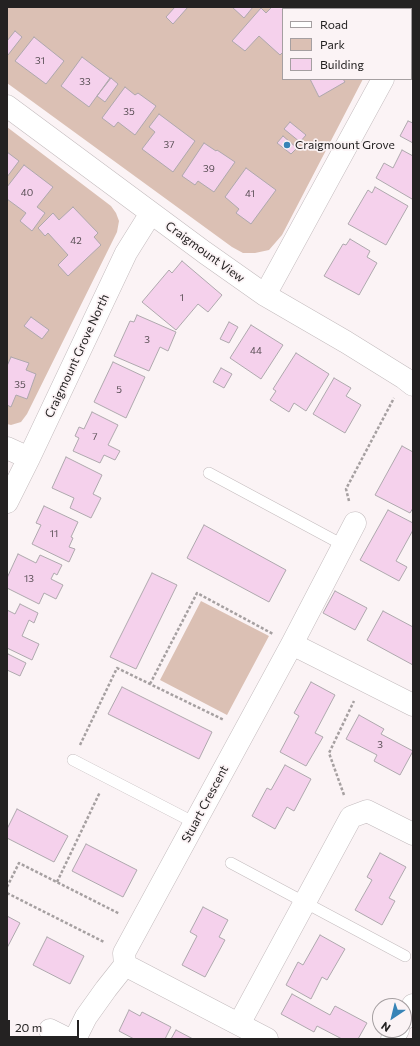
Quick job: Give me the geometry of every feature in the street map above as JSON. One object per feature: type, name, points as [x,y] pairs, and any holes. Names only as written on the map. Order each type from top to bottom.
[{"type":"street","points":[[265,294],[382,80]]},
{"type":"street","name":"Craigmount View","points":[[7,106],[204,252],[265,294],[409,381]]},
{"type":"street","name":"Craigmount Grove North","points":[[7,502],[126,253],[151,213]]},
{"type":"street","points":[[7,448],[29,458]]},
{"type":"street","name":"Stuart Crescent","points":[[75,1039],[86,1017],[125,959],[140,925],[244,730],[292,644],[355,523]]},
{"type":"street","points":[[292,644],[412,704]]},
{"type":"street","points":[[239,1024],[351,817],[368,811],[413,834]]},
{"type":"street","points":[[125,959],[267,1039]]},
{"type":"lane","points":[[209,473],[343,545]]},
{"type":"lane","points":[[73,760],[195,823]]},
{"type":"lane","points":[[231,863],[405,956]]},
{"type":"path","points":[[355,523],[346,489],[409,381]]},
{"type":"path","points":[[150,684],[197,593],[292,644]]},
{"type":"path","points":[[73,760],[117,668],[244,730]]},
{"type":"path","points":[[351,817],[329,752],[364,681]]},
{"type":"path","points":[[57,882],[107,778]]},
{"type":"path","points":[[7,887],[19,863],[140,925]]},
{"type":"path","points":[[7,893],[125,959]]},
{"type":"green space","points":[[7,7],[324,7],[326,8],[282,8],[282,80],[362,80],[282,235],[269,250],[255,253],[243,253],[232,247],[7,83]]},
{"type":"green space","points":[[7,127],[111,206],[119,221],[117,232],[27,414],[21,422],[11,425],[7,424]]},
{"type":"green space","points":[[201,601],[269,636],[227,715],[160,680]]},
{"type":"building","points":[[175,7],[188,7],[173,24],[166,17]]},
{"type":"building","points":[[232,7],[253,7],[244,18]]},
{"type":"building","points":[[272,7],[289,8],[282,8],[282,53],[280,55],[259,36],[245,51],[232,41],[261,8],[266,13]]},
{"type":"building","points":[[15,31],[22,37],[8,55],[7,41]]},
{"type":"building","points":[[34,37],[64,61],[46,84],[15,61]]},
{"type":"building","points":[[82,57],[110,78],[89,107],[61,86]]},
{"type":"building","points":[[111,78],[118,84],[105,102],[97,96]]},
{"type":"building","points":[[310,80],[344,80],[345,82],[319,97]]},
{"type":"building","points":[[125,87],[135,95],[138,93],[156,106],[135,135],[118,122],[114,127],[102,118]]},
{"type":"building","points":[[159,114],[195,141],[173,172],[142,149],[155,132],[149,127]]},
{"type":"building","points":[[408,121],[413,123],[413,143],[400,136]]},
{"type":"building","points":[[290,122],[306,135],[300,142],[284,129]]},
{"type":"building","name":"Craigmount Grove","points":[[283,136],[297,148],[291,154],[277,143]]},
{"type":"building","points":[[204,143],[235,162],[214,192],[198,181],[195,185],[182,176]]},
{"type":"building","points":[[402,150],[413,156],[412,199],[376,178],[384,163],[393,168]]},
{"type":"building","points":[[7,152],[19,161],[7,177]]},
{"type":"building","points":[[24,165],[53,187],[37,207],[45,213],[32,231],[20,221],[26,213],[7,199],[7,187]]},
{"type":"building","points":[[246,168],[276,190],[251,224],[236,213],[239,209],[225,197]]},
{"type":"building","points":[[375,187],[408,206],[386,245],[348,224],[368,190],[372,193]]},
{"type":"building","points":[[73,207],[98,233],[94,237],[101,245],[68,276],[58,265],[68,255],[48,233],[45,236],[38,228],[53,213],[59,220]]},
{"type":"building","points":[[350,239],[370,251],[367,257],[377,263],[359,295],[324,276],[343,244],[346,245]]},
{"type":"building","points":[[182,261],[222,295],[208,312],[198,304],[176,330],[142,302],[169,270],[172,273]]},
{"type":"building","points":[[137,315],[176,332],[168,351],[160,347],[149,371],[114,356],[130,321],[134,322]]},
{"type":"building","points":[[31,317],[49,330],[42,339],[24,326]]},
{"type":"building","points":[[229,322],[238,327],[229,343],[220,339]]},
{"type":"building","points":[[251,325],[283,345],[261,379],[230,358]]},
{"type":"building","points":[[296,353],[329,374],[306,411],[294,403],[289,412],[270,400],[276,391],[273,389]]},
{"type":"building","points":[[11,357],[29,363],[26,370],[36,374],[27,399],[16,395],[11,407],[7,405],[7,366]]},
{"type":"building","points":[[113,362],[145,377],[126,418],[94,402]]},
{"type":"building","points":[[221,368],[232,374],[224,388],[213,382]]},
{"type":"building","points":[[334,378],[351,388],[346,396],[361,405],[345,433],[313,414]]},
{"type":"building","points":[[92,412],[118,425],[108,445],[120,451],[115,460],[104,455],[100,463],[73,451],[79,438],[75,436],[79,427],[84,429]]},
{"type":"building","points":[[402,446],[413,452],[413,508],[410,513],[375,495]]},
{"type":"building","points":[[66,457],[102,475],[93,494],[101,498],[91,518],[70,508],[74,498],[52,488]]},
{"type":"building","points":[[44,506],[78,522],[71,537],[73,538],[69,547],[75,549],[69,562],[32,544],[41,525],[36,523]]},
{"type":"building","points":[[388,510],[413,523],[413,530],[396,561],[407,567],[399,581],[360,560]]},
{"type":"building","points":[[204,525],[286,570],[269,602],[187,558]]},
{"type":"building","points":[[18,554],[36,563],[40,555],[62,565],[57,575],[54,573],[51,579],[63,585],[56,599],[44,593],[39,604],[7,588],[7,578]]},
{"type":"building","points":[[152,573],[177,585],[136,669],[110,657]]},
{"type":"building","points":[[335,591],[367,608],[355,630],[323,613]]},
{"type":"building","points":[[20,604],[38,613],[34,623],[29,620],[22,636],[39,644],[32,660],[7,648],[7,610],[15,614]]},
{"type":"building","points":[[383,611],[413,627],[413,665],[367,640]]},
{"type":"building","points":[[8,654],[26,663],[20,676],[7,670]]},
{"type":"building","points":[[311,682],[335,695],[315,733],[323,737],[306,766],[280,752],[299,716],[294,713]]},
{"type":"building","points":[[122,687],[212,732],[199,759],[108,714]]},
{"type":"building","points":[[359,715],[384,729],[381,734],[413,751],[400,775],[374,761],[377,755],[346,739]]},
{"type":"building","points":[[285,765],[311,779],[294,811],[287,807],[275,829],[252,816],[267,788],[271,790]]},
{"type":"building","points":[[17,809],[68,836],[54,862],[7,838],[7,829]]},
{"type":"building","points":[[86,844],[137,870],[123,897],[72,871]]},
{"type":"building","points":[[380,853],[406,867],[389,898],[395,901],[382,925],[355,910],[372,880],[367,877]]},
{"type":"building","points":[[203,907],[228,920],[219,937],[225,940],[205,977],[182,965],[197,936],[190,932]]},
{"type":"building","points":[[7,916],[20,923],[7,948]]},
{"type":"building","points":[[320,935],[345,949],[327,980],[322,977],[311,999],[286,985],[298,962],[303,965]]},
{"type":"building","points":[[47,937],[84,956],[70,984],[33,965]]},
{"type":"building","points":[[292,994],[330,1015],[335,1006],[367,1023],[358,1039],[342,1039],[317,1026],[314,1032],[281,1014]]},
{"type":"building","points":[[129,1010],[140,1016],[142,1012],[171,1027],[165,1039],[134,1039],[119,1031]]},
{"type":"building","points":[[176,1030],[193,1039],[171,1039]]},
{"type":"place","name":"Craigmount Grove","points":[[287,145]]}]
